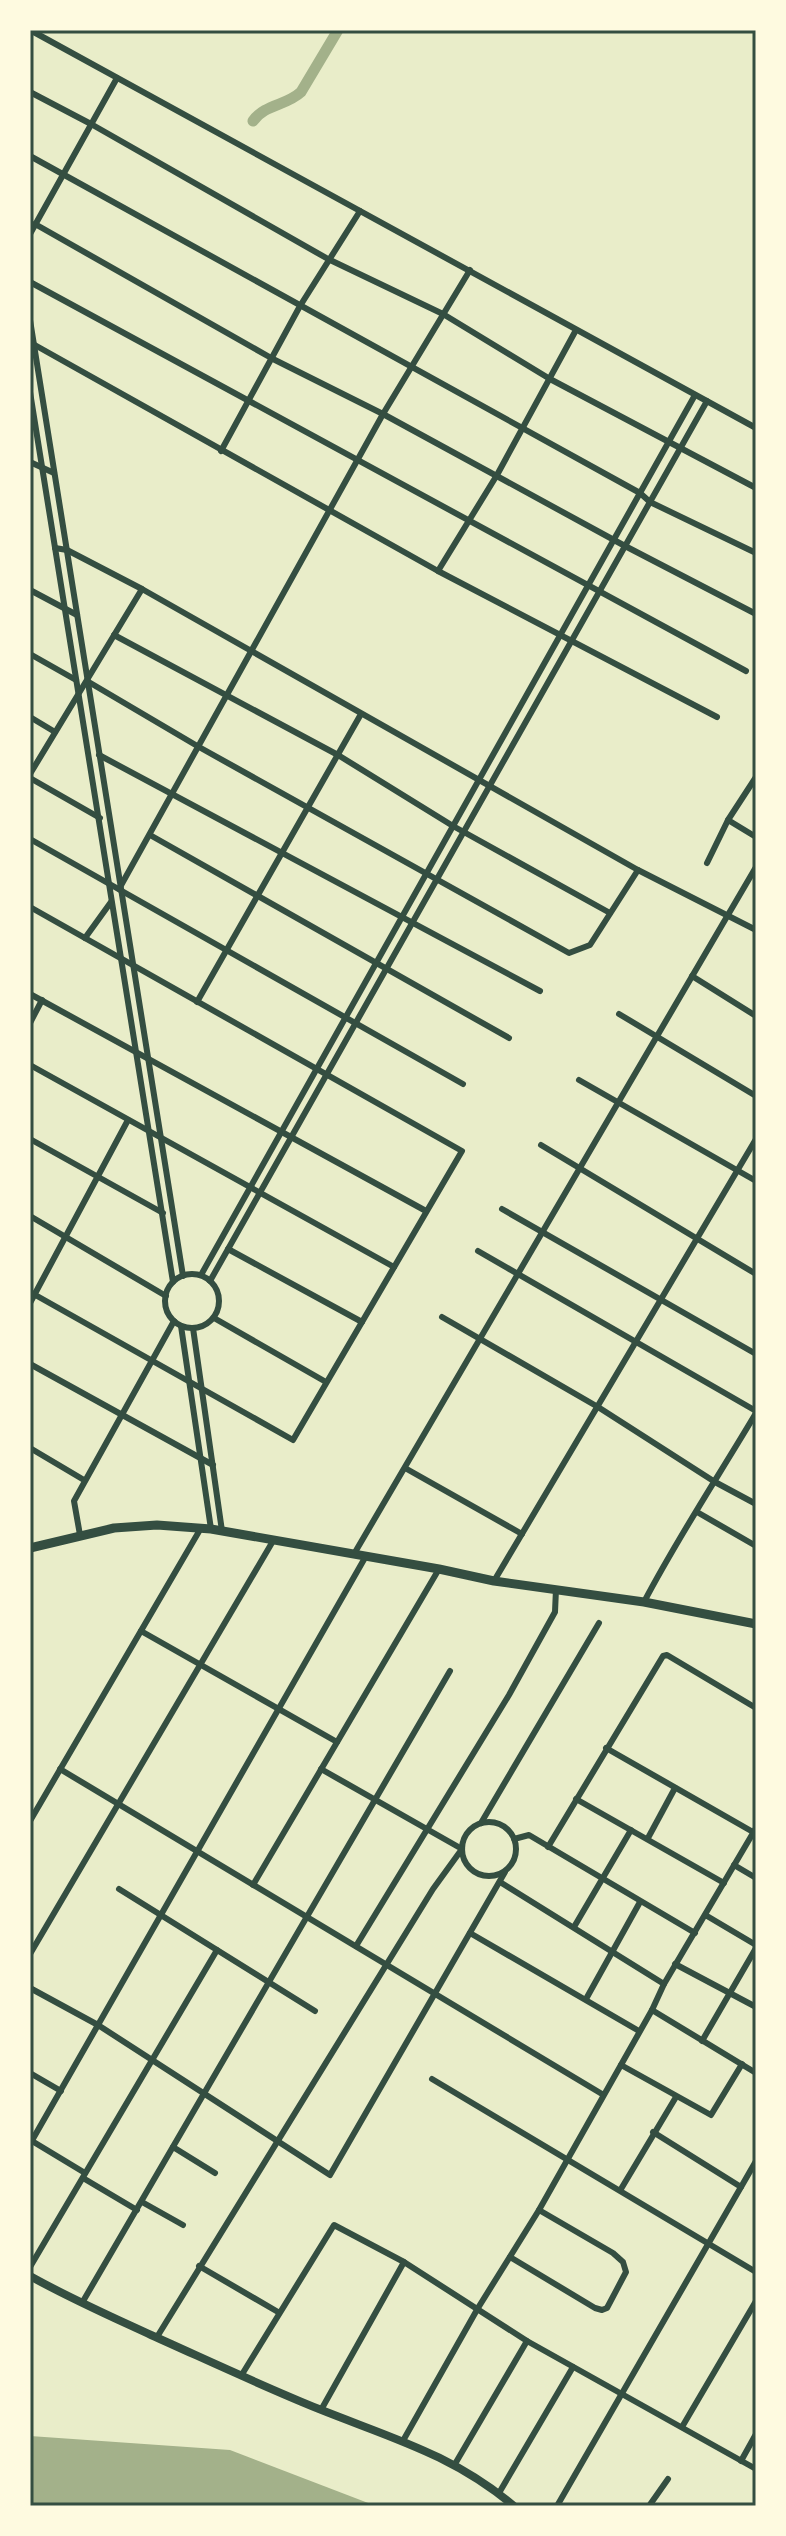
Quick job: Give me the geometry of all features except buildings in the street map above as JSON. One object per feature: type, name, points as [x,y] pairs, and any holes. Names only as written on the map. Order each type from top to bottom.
[{"type":"main road","points":[[30,1548],[114,1528],[157,1525],[211,1529],[494,1581],[644,1602],[756,1624]]},
{"type":"street","points":[[30,30],[756,428]]},
{"type":"street","points":[[30,234],[117,78]]},
{"type":"street","points":[[30,92],[328,259],[443,314],[550,379],[756,488]]},
{"type":"street","points":[[30,156],[411,365],[640,493],[650,502],[756,553]]},
{"type":"street","points":[[221,451],[300,306],[360,211]]},
{"type":"street","points":[[35,224],[273,359],[383,414],[756,614]]},
{"type":"street","points":[[119,889],[383,414],[470,270]]},
{"type":"street","points":[[30,282],[746,671]]},
{"type":"street","points":[[30,320],[183,1276]]},
{"type":"street","points":[[438,571],[497,475],[576,330]]},
{"type":"street","points":[[32,343],[438,571],[717,717]]},
{"type":"street","points":[[30,392],[173,1282]]},
{"type":"street","points":[[201,1275],[695,395]]},
{"type":"street","points":[[210,1281],[707,401]]},
{"type":"street","points":[[31,406],[45,414]]},
{"type":"street","points":[[30,462],[54,473]]},
{"type":"street","points":[[55,548],[67,550],[142,589],[638,870],[756,930]]},
{"type":"street","points":[[111,825],[30,776],[142,589]]},
{"type":"street","points":[[30,590],[77,615]]},
{"type":"street","points":[[114,635],[338,755],[453,826],[610,913]]},
{"type":"street","points":[[30,654],[76,680],[86,681],[569,953],[590,945],[638,870]]},
{"type":"street","points":[[534,682],[545,688]]},
{"type":"street","points":[[197,1002],[361,714]]},
{"type":"street","points":[[30,717],[55,732]]},
{"type":"street","points":[[510,725],[521,731]]},
{"type":"street","points":[[88,753],[99,755],[173,793],[540,991]]},
{"type":"street","points":[[707,863],[728,820],[756,777]]},
{"type":"street","points":[[728,820],[756,837]]},
{"type":"street","points":[[150,835],[509,1038]]},
{"type":"street","points":[[30,839],[463,1084]]},
{"type":"street","points":[[354,1554],[756,867]]},
{"type":"street","points":[[85,938],[112,901]]},
{"type":"street","points":[[30,907],[462,1151],[293,1440],[32,1293]]},
{"type":"street","points":[[692,976],[756,1016]]},
{"type":"street","points":[[30,994],[426,1211]]},
{"type":"street","points":[[30,1023],[42,1000]]},
{"type":"street","points":[[619,1014],[756,1096]]},
{"type":"street","points":[[30,1065],[394,1267]]},
{"type":"street","points":[[579,1080],[756,1181]]},
{"type":"street","points":[[30,1303],[32,1293],[128,1120]]},
{"type":"street","points":[[30,1139],[174,1219]]},
{"type":"street","points":[[494,1581],[756,1139]]},
{"type":"street","points":[[541,1145],[756,1274]]},
{"type":"street","points":[[502,1209],[756,1354]]},
{"type":"street","points":[[30,1216],[166,1296]]},
{"type":"street","points":[[228,1249],[362,1322]]},
{"type":"street","points":[[478,1251],[756,1412],[697,1512],[675,1542],[644,1602]]},
{"type":"street","points":[[201,1275],[210,1281],[219,1299],[214,1318],[193,1328],[178,1323],[168,1313],[166,1296],[173,1282],[183,1276],[201,1275]]},
{"type":"street","points":[[442,1317],[598,1407],[715,1482],[756,1504]]},
{"type":"street","points":[[214,1318],[326,1382]]},
{"type":"street","points":[[80,1535],[74,1501],[152,1360],[178,1323]]},
{"type":"street","points":[[178,1323],[211,1529]]},
{"type":"street","points":[[30,1821],[141,1631],[211,1529],[213,1465],[193,1328]]},
{"type":"street","points":[[30,1364],[213,1465]]},
{"type":"street","points":[[30,1448],[84,1480]]},
{"type":"street","points":[[405,1468],[522,1534]]},
{"type":"street","points":[[697,1512],[756,1546]]},
{"type":"street","points":[[30,1954],[273,1541]]},
{"type":"street","points":[[137,2210],[31,2142],[366,1556]]},
{"type":"street","points":[[253,1885],[439,1569]]},
{"type":"street","points":[[356,1946],[509,1695],[555,1612],[556,1589]]},
{"type":"street","points":[[157,2337],[276,2140],[433,1889],[462,1849],[467,1833],[481,1823],[599,1623]]},
{"type":"street","points":[[141,1631],[337,1742]]},
{"type":"street","points":[[548,1847],[660,1658],[667,1655],[756,1708]]},
{"type":"street","points":[[82,2303],[450,1671]]},
{"type":"street","points":[[404,2439],[478,2308],[539,2210],[675,1964],[707,1916],[755,1830],[606,1748]]},
{"type":"street","points":[[60,1769],[602,2094]]},
{"type":"street","points":[[321,1769],[462,1849],[465,1861],[482,1876],[505,1872]]},
{"type":"street","points":[[648,1838],[675,1788]]},
{"type":"street","points":[[576,1799],[724,1883]]},
{"type":"street","points":[[30,1988],[98,2025],[330,2175],[513,1863],[516,1851],[514,1839],[501,1825],[481,1823]]},
{"type":"street","points":[[574,1927],[631,1830]]},
{"type":"street","points":[[514,1839],[529,1835],[695,1933]]},
{"type":"street","points":[[734,1865],[756,1878]]},
{"type":"street","points":[[500,1882],[614,1950],[664,1984]]},
{"type":"street","points":[[119,1889],[315,2011]]},
{"type":"street","points":[[586,1999],[640,1902]]},
{"type":"street","points":[[702,2041],[756,1946],[707,1916]]},
{"type":"street","points":[[470,1933],[639,2031]]},
{"type":"street","points":[[30,2267],[217,1950]]},
{"type":"street","points":[[675,1964],[756,2007]]},
{"type":"street","points":[[652,2010],[756,2073]]},
{"type":"street","points":[[621,2065],[713,2114],[742,2064]]},
{"type":"street","points":[[30,2073],[61,2091]]},
{"type":"street","points":[[432,2079],[756,2272]]},
{"type":"street","points":[[621,2189],[676,2097]]},
{"type":"street","points":[[653,2132],[741,2187]]},
{"type":"street","points":[[173,2147],[215,2173]]},
{"type":"street","points":[[557,2506],[756,2161]]},
{"type":"street","points":[[142,2202],[183,2225]]},
{"type":"street","points":[[510,2257],[595,2308],[607,2308],[626,2272],[623,2262],[539,2210]]},
{"type":"street","points":[[241,2376],[334,2225],[404,2262],[527,2341],[756,2469]]},
{"type":"street","points":[[321,2410],[404,2262]]},
{"type":"street","points":[[199,2266],[278,2312]]},
{"type":"street","points":[[30,2276],[241,2376],[321,2410],[404,2439],[455,2464],[514,2506]]},
{"type":"street","points":[[682,2427],[756,2301]]},
{"type":"street","points":[[455,2464],[527,2341]]},
{"type":"street","points":[[499,2493],[573,2367]]},
{"type":"street","points":[[741,2461],[756,2434]]},
{"type":"street","points":[[649,2506],[668,2479]]},
{"type":"shaded area","points":[[30,2436],[230,2450],[376,2506],[30,2506]]},
{"type":"waterway","points":[[253,121],[263,111],[301,92],[338,30]]}]
